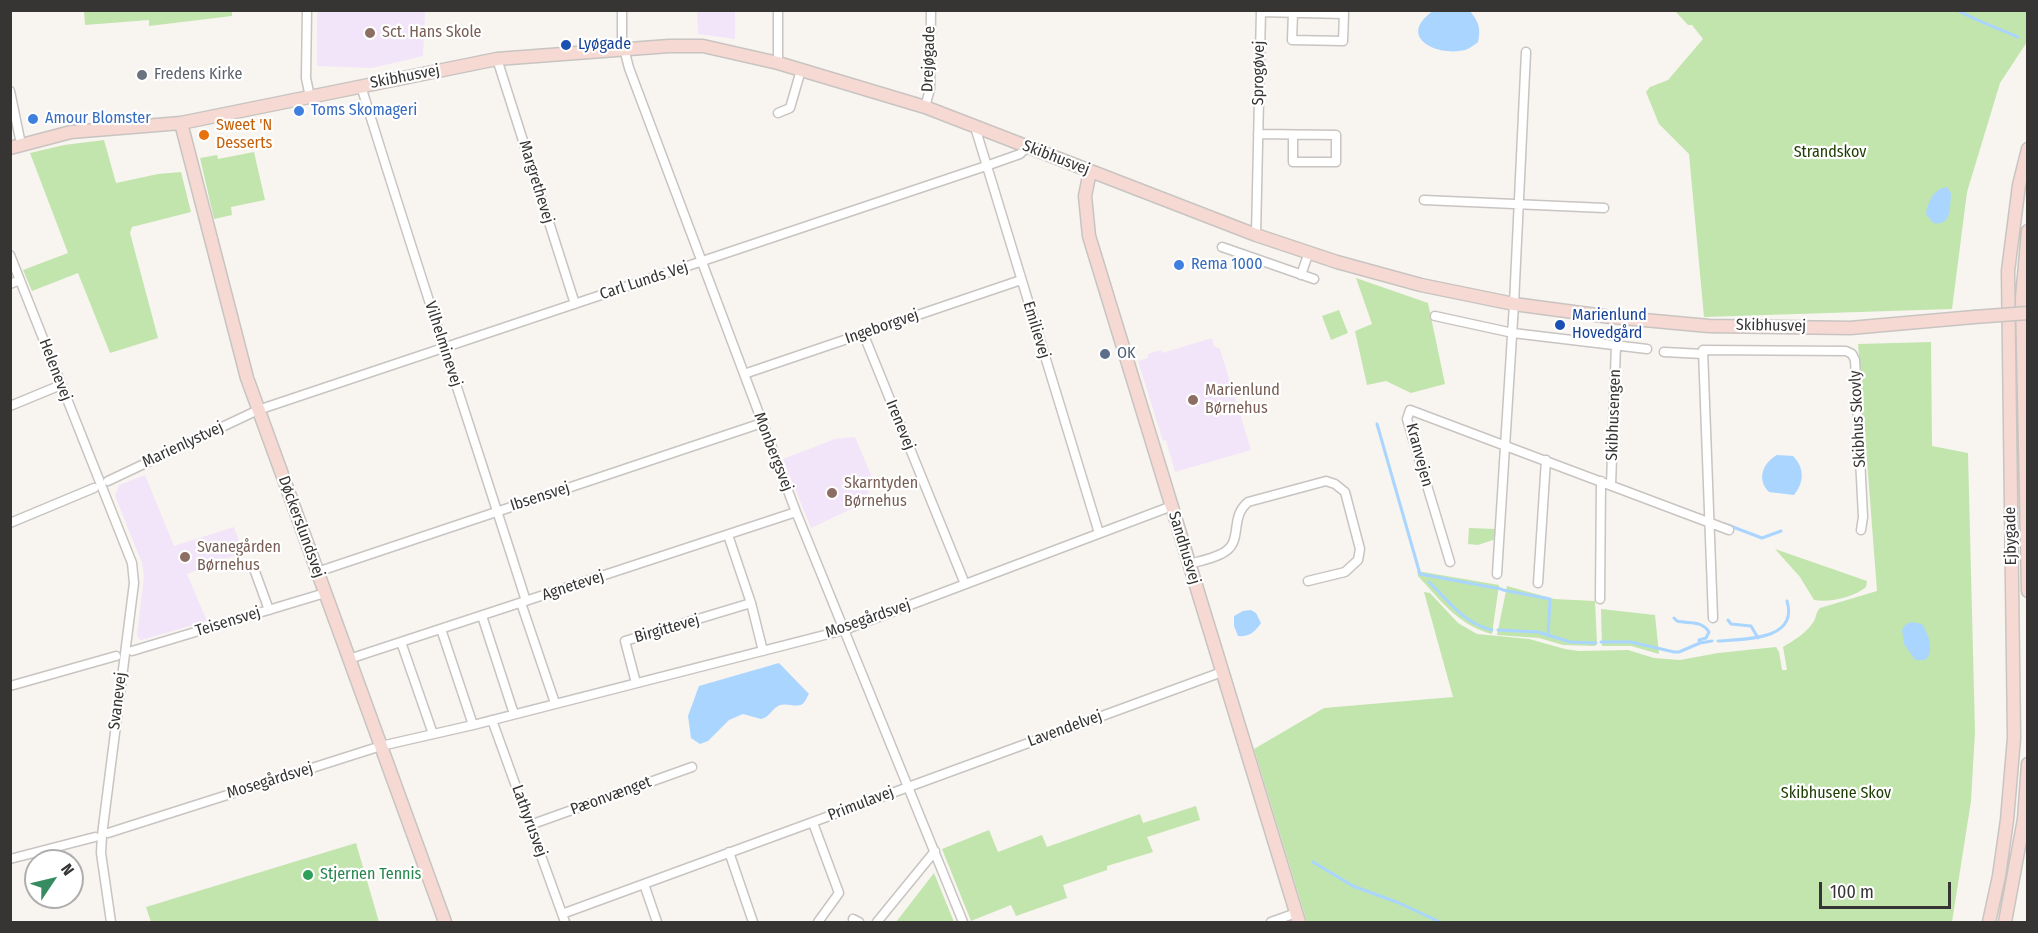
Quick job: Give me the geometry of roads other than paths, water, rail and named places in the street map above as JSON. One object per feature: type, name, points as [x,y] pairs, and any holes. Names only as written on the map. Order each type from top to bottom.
[{"type":"street","points":[[307,10],[306,78],[310,97]]},
{"type":"street","points":[[622,10],[623,49]]},
{"type":"street","points":[[778,10],[778,63]]},
{"type":"street","name":"Drejøgade","points":[[925,107],[930,90],[930,10]]},
{"type":"street","name":"Sprogøvej","points":[[1256,235],[1261,11],[1344,14],[1343,41],[1292,40],[1293,13]]},
{"type":"street","name":"Skibhusvej","points":[[16,146],[47,137],[93,129],[181,123],[497,59],[623,49],[703,46],[778,63],[925,107],[1256,235],[1309,252],[1421,285],[1515,304],[1611,317],[1710,326],[1850,328],[2028,313]]},
{"type":"street","name":"Monbergsvej","points":[[623,49],[701,263],[796,512],[963,922]]},
{"type":"street","points":[[1497,574],[1515,304],[1526,52]]},
{"type":"street","name":"Margrethevej","points":[[497,59],[574,304]]},
{"type":"street","points":[[778,113],[790,108],[801,70]]},
{"type":"street","name":"Vilhelminevej","points":[[361,86],[497,511],[523,602]]},
{"type":"street","points":[[10,91],[16,146]]},
{"type":"street","name":"Døckerslundsvej","points":[[181,123],[237,343],[258,410],[445,922]]},
{"type":"street","name":"Emilievej","points":[[975,127],[1099,533]]},
{"type":"street","points":[[1258,134],[1336,135],[1336,162],[1293,162],[1293,135]]},
{"type":"street","name":"Carl Lunds Vej","points":[[258,410],[986,166],[1020,154],[1027,147]]},
{"type":"street","name":"Ejbygade","points":[[1989,922],[1999,876],[2007,820],[2014,738],[2008,272],[2019,184],[2028,149]]},
{"type":"street","name":"Sandhusvej","points":[[1090,171],[1085,196],[1089,236],[1297,918]]},
{"type":"street","points":[[1424,200],[1604,208]]},
{"type":"street","name":"Ejbygade","points":[[2028,231],[2022,298],[2028,591]]},
{"type":"street","points":[[1221,247],[1314,279]]},
{"type":"street","points":[[1301,275],[1309,252]]},
{"type":"street","name":"Helenevej","points":[[10,255],[101,485]]},
{"type":"street","points":[[10,284],[20,280]]},
{"type":"street","name":"Ingeborgvej","points":[[744,374],[1021,280]]},
{"type":"street","name":"Skibhusengen","points":[[1435,316],[1513,333],[1647,349]]},
{"type":"street","name":"Irenevej","points":[[863,333],[965,584]]},
{"type":"street","name":"Skibhusengen","points":[[1611,485],[1616,345]]},
{"type":"street","name":"Skibhus Skovly","points":[[1664,352],[1703,354],[1702,350],[1846,351],[1852,354],[1855,360],[1863,517],[1861,530]]},
{"type":"street","points":[[1703,354],[1713,618]]},
{"type":"street","points":[[10,406],[61,385]]},
{"type":"street","name":"Marienlystvej","points":[[10,523],[101,485],[258,410]]},
{"type":"street","name":"Kranvejen","points":[[1449,562],[1407,420],[1410,410],[1729,530]]},
{"type":"street","name":"Ibsensvej","points":[[317,572],[762,423]]},
{"type":"street","points":[[1538,583],[1546,460]]},
{"type":"street","points":[[1189,564],[1222,554],[1229,548],[1235,540],[1237,516],[1248,502],[1326,481],[1335,484],[1345,492],[1360,549],[1358,560],[1345,572],[1308,582]]},
{"type":"street","points":[[1600,599],[1601,481]]},
{"type":"street","name":"Svanevej","points":[[101,485],[132,563],[134,583],[102,835],[101,853],[111,922]]},
{"type":"street","name":"Mosegårdsvej","points":[[108,833],[381,746],[474,725],[844,630],[1172,506]]},
{"type":"street","name":"Agnetevej","points":[[349,659],[796,512]]},
{"type":"street","points":[[728,535],[751,603],[763,651]]},
{"type":"street","points":[[253,566],[269,610]]},
{"type":"street","name":"Teisensvej","points":[[132,651],[325,593]]},
{"type":"street","points":[[523,602],[555,703]]},
{"type":"street","name":"Birgittevej","points":[[636,683],[625,641],[751,603]]},
{"type":"street","points":[[482,616],[514,714]]},
{"type":"street","points":[[441,629],[474,725]]},
{"type":"street","points":[[401,642],[433,734]]},
{"type":"street","points":[[10,686],[116,656]]},
{"type":"street","name":"Lavendelvej","points":[[908,786],[1221,672]]},
{"type":"street","name":"Lathyrusvej","points":[[492,720],[563,918]]},
{"type":"street","points":[[2005,922],[2024,819],[2028,764]]},
{"type":"street","name":"Pæonvænget","points":[[530,825],[692,766]]},
{"type":"street","name":"Primulavej","points":[[563,918],[644,884],[908,786]]},
{"type":"street","name":"Primulavej","points":[[813,823],[839,893],[818,922]]},
{"type":"street","points":[[10,859],[95,837]]},
{"type":"street","points":[[877,922],[934,851]]},
{"type":"street","points":[[729,852],[753,922]]},
{"type":"street","points":[[644,884],[657,922]]},
{"type":"street","points":[[1270,922],[1297,918]]},
{"type":"water","points":[[1469,10],[1477,22],[1479,33],[1478,42],[1468,49],[1443,51],[1433,48],[1419,37],[1418,29],[1423,20],[1433,11]]},
{"type":"water","points":[[1947,187],[1951,193],[1949,214],[1944,222],[1933,223],[1926,214],[1928,205],[1938,190]]},
{"type":"water","points":[[1777,455],[1793,456],[1800,465],[1802,476],[1800,486],[1794,495],[1769,492],[1765,487],[1763,472],[1768,462]]},
{"type":"water","points":[[1251,610],[1256,613],[1261,623],[1251,633],[1238,636],[1234,626],[1234,616]]},
{"type":"water","points":[[1911,622],[1922,624],[1929,638],[1930,652],[1925,660],[1915,660],[1904,644],[1902,630]]},
{"type":"water","points":[[779,663],[809,694],[803,703],[780,705],[761,719],[743,714],[729,720],[708,741],[700,744],[691,738],[688,716],[699,686]]},
{"type":"waterway","points":[[1957,10],[2018,37]]},
{"type":"waterway","points":[[1377,424],[1420,574],[1501,589]]},
{"type":"waterway","points":[[1725,524],[1762,538],[1781,531]]},
{"type":"waterway","points":[[1429,582],[1465,617],[1492,630]]},
{"type":"waterway","points":[[1503,590],[1550,599],[1548,636]]},
{"type":"waterway","points":[[1718,641],[1754,638],[1777,631],[1785,624],[1789,614],[1787,601]]},
{"type":"waterway","points":[[1674,618],[1677,621],[1699,624],[1706,628],[1709,632],[1706,638],[1699,640],[1700,643]]},
{"type":"waterway","points":[[1728,620],[1731,624],[1751,626],[1758,638]]},
{"type":"waterway","points":[[1498,630],[1538,632],[1570,642],[1596,643]]},
{"type":"waterway","points":[[1601,642],[1631,642],[1679,652],[1700,643],[1712,641]]},
{"type":"waterway","points":[[1313,862],[1353,886],[1399,903],[1440,922]]},
{"type":"place","name":"Sct. Hans Skole","points":[[370,33]]},
{"type":"place","name":"Lyøgade","points":[[566,45]]},
{"type":"place","name":"Fredens Kirke","points":[[142,75]]},
{"type":"place","name":"Toms Skomageri","points":[[299,111]]},
{"type":"place","name":"Amour Blomster","points":[[33,119]]},
{"type":"place","name":"Sweet 'N Desserts","points":[[204,135]]},
{"type":"place","name":"Rema 1000","points":[[1179,265]]},
{"type":"place","name":"Marienlund Hovedgård","points":[[1560,325]]},
{"type":"place","name":"OK","points":[[1105,354]]},
{"type":"place","name":"Marienlund Børnehus","points":[[1193,400]]},
{"type":"place","name":"Skarntyden Børnehus","points":[[832,493]]},
{"type":"place","name":"Svanegården Børnehus","points":[[185,557]]},
{"type":"place","name":"Stjernen Tennis","points":[[308,875]]},
{"type":"park label","name":"Strandskov","points":[[1830,153]]},
{"type":"park label","name":"Skibhusene Skov","points":[[1836,794]]}]
